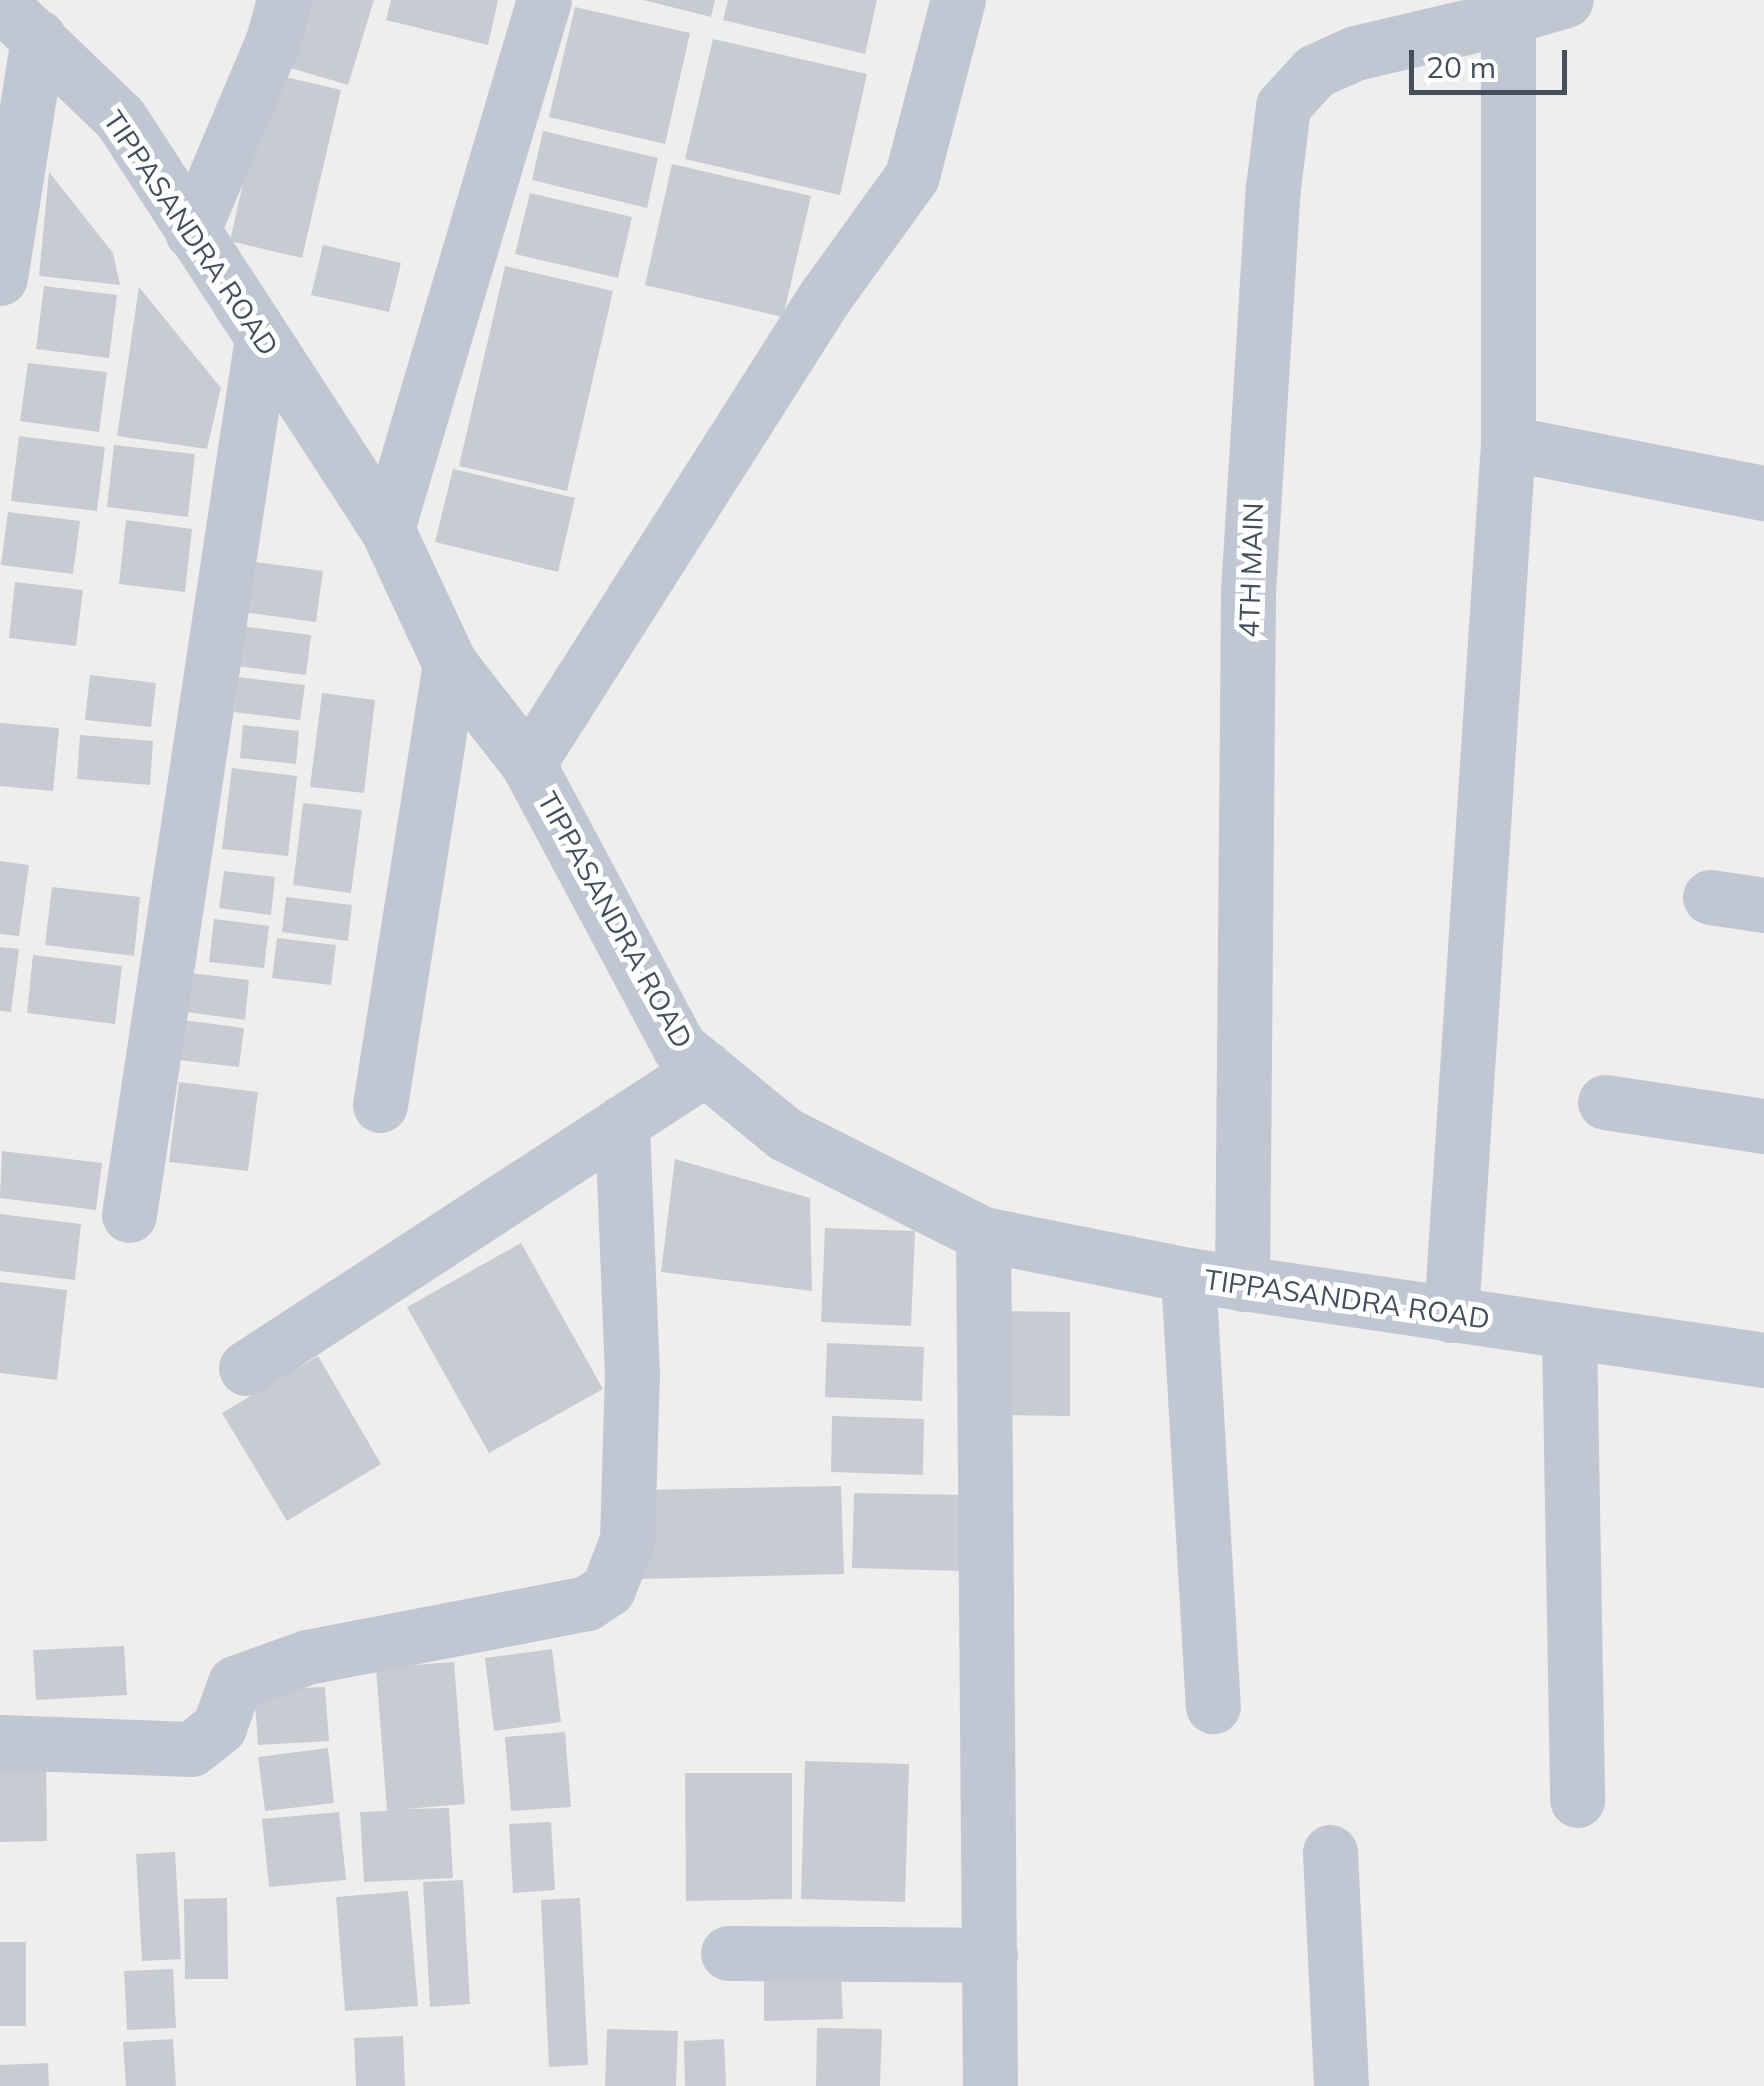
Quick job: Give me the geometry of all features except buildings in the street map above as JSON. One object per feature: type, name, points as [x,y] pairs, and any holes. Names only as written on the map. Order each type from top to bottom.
[{"type":"street","points":[[192,232],[273,40],[284,0]]},
{"type":"street","points":[[388,529],[544,0]]},
{"type":"street","points":[[528,764],[824,298],[912,176],[958,0]]},
{"type":"street","name":"4TH MAIN","points":[[1242,1284],[1248,592],[1273,188],[1283,106],[1315,70],[1355,53],[1566,0]]},
{"type":"street","points":[[1451,1315],[1508,443],[1508,17]]},
{"type":"street","points":[[0,278],[19,20]]},
{"type":"street","name":"TIPPASANDRA ROAD","points":[[19,20],[120,118],[388,529],[450,664],[528,764],[679,1047],[785,1134],[984,1234],[1188,1275],[1451,1315],[1570,1332],[1762,1349]]},
{"type":"street","points":[[129,1215],[262,338]]},
{"type":"street","points":[[1508,443],[1764,493]]},
{"type":"street","points":[[380,1105],[450,664]]},
{"type":"street","points":[[1710,898],[1764,905]]},
{"type":"street","points":[[246,1368],[706,1068]]},
{"type":"street","points":[[1606,1102],[1764,1126]]},
{"type":"street","points":[[0,1742],[191,1749],[219,1727],[235,1683],[307,1657],[587,1604],[608,1588],[627,1540],[632,1375],[622,1122]]},
{"type":"street","points":[[984,1234],[990,2086]]},
{"type":"street","points":[[1188,1275],[1214,1706]]},
{"type":"street","points":[[1570,1332],[1576,1800]]},
{"type":"street","points":[[1330,1852],[1341,2086]]},
{"type":"street","points":[[728,1954],[990,1955]]}]
